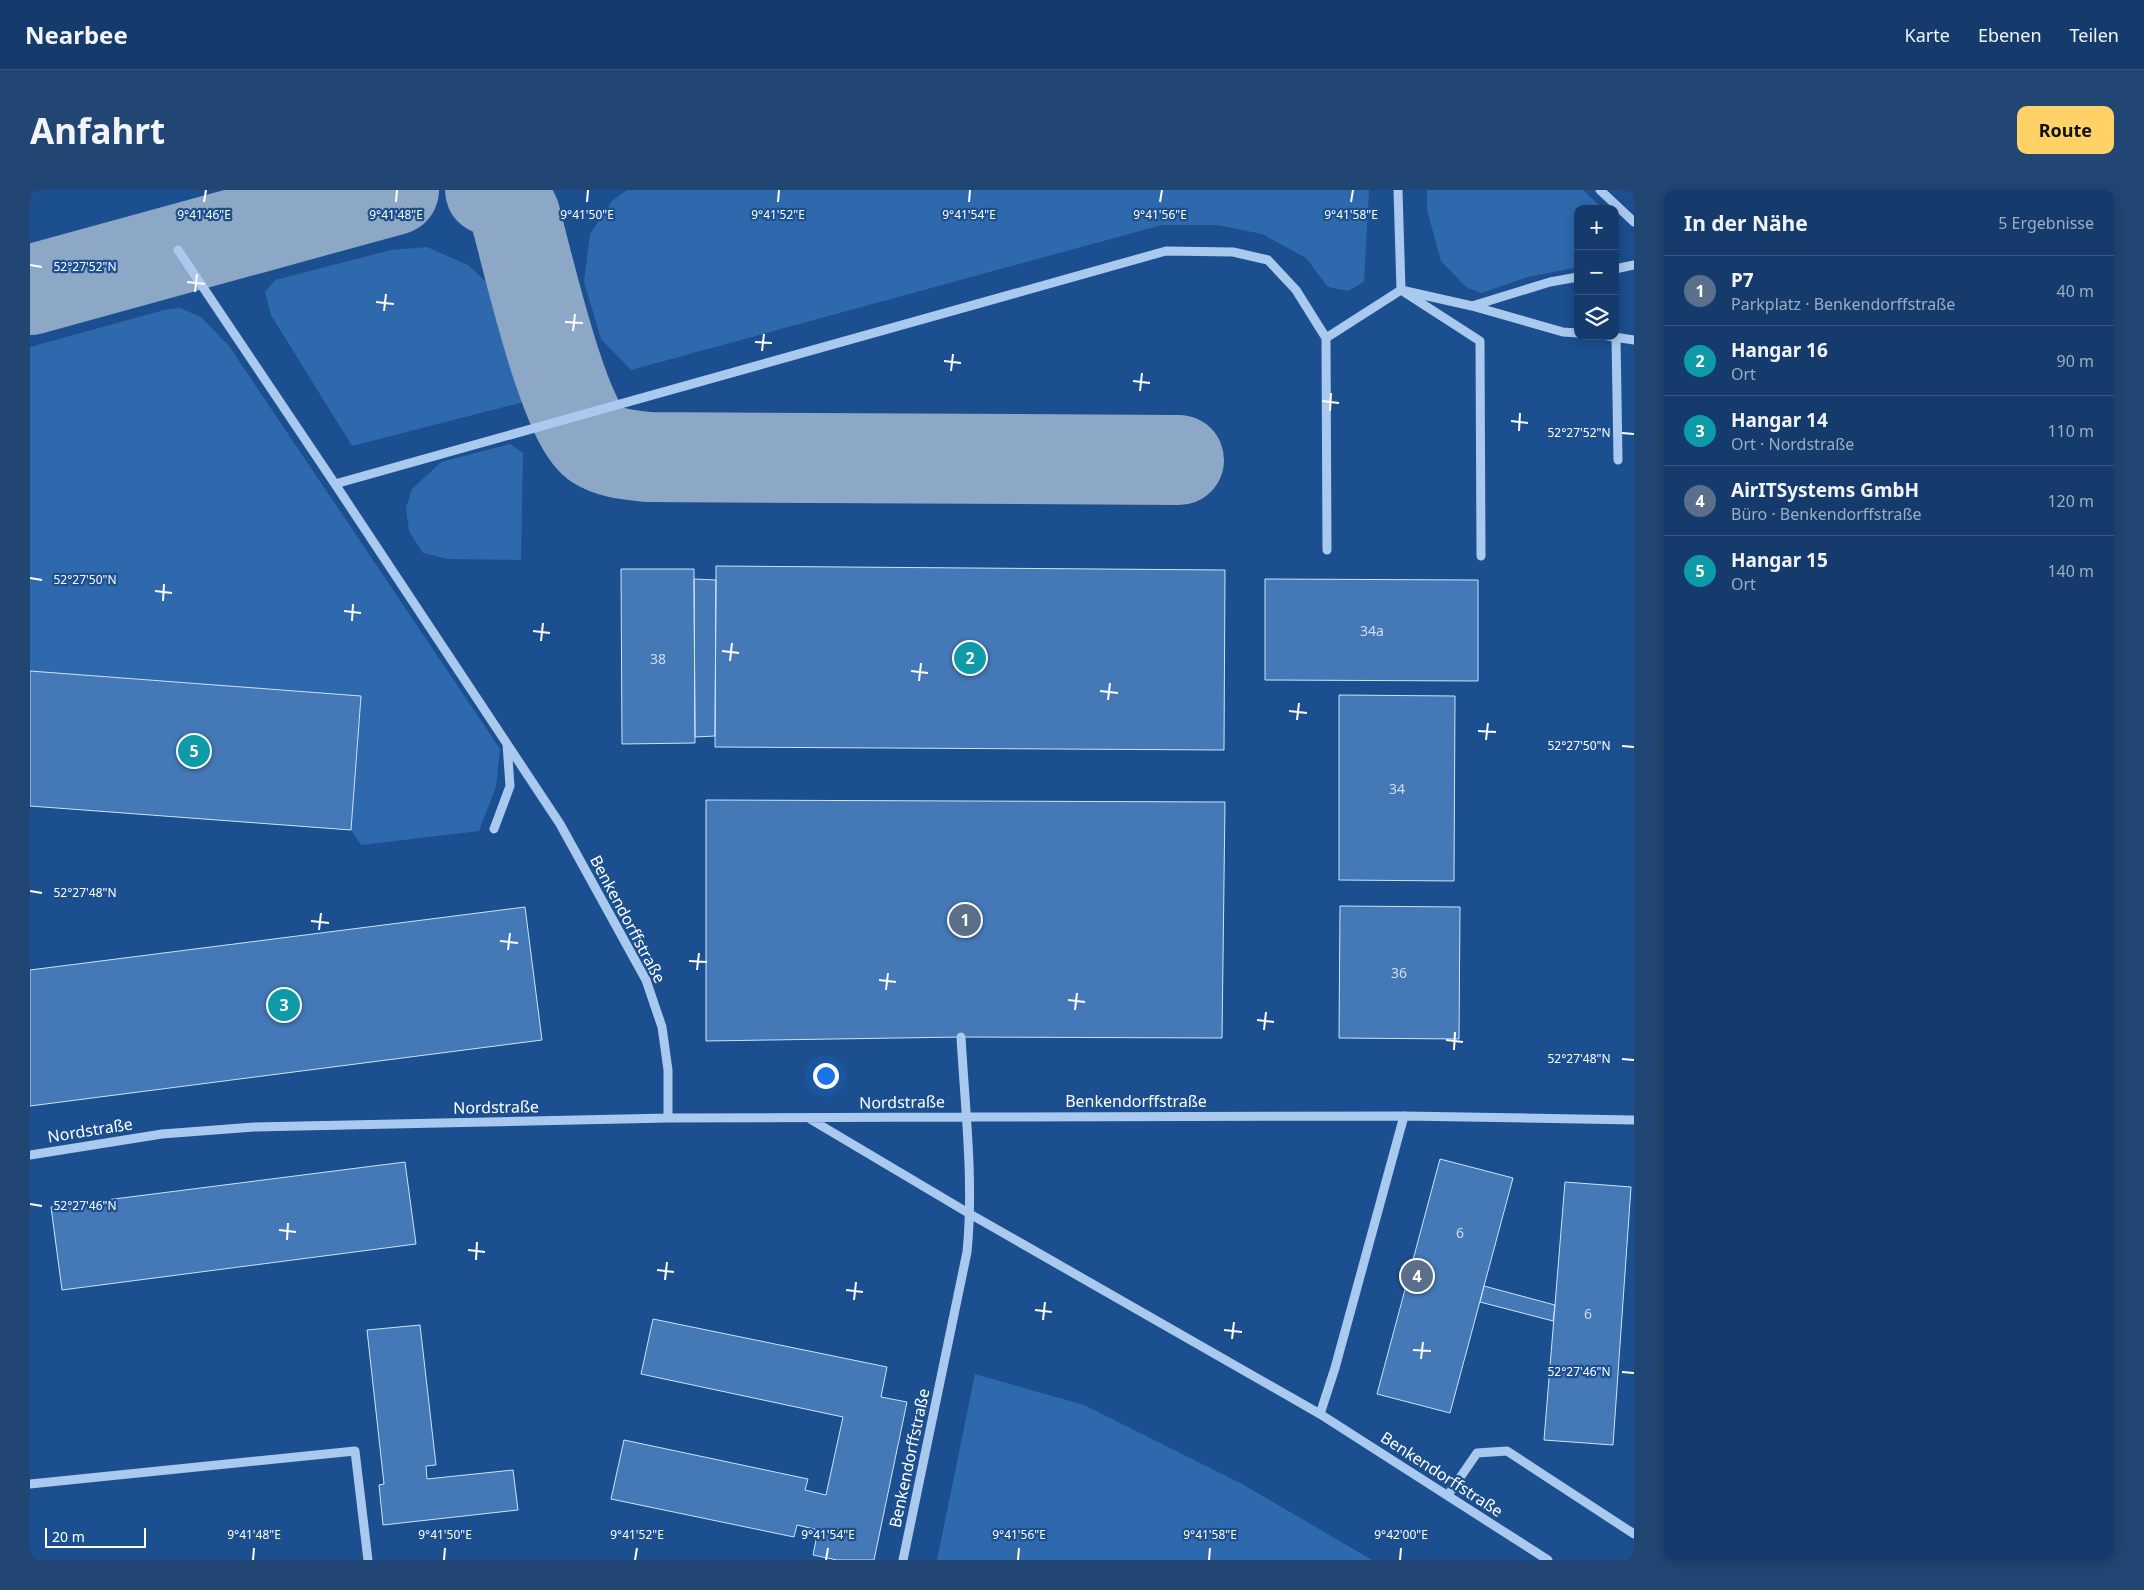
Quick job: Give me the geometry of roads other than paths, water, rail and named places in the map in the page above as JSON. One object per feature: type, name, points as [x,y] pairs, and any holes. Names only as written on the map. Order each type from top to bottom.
[{"type":"street","points":[[1398,190],[1401,290]]},
{"type":"street","points":[[1600,190],[1634,222]]},
{"type":"street","name":"Benkendorffstraße","points":[[178,250],[560,824],[646,980],[662,1027],[668,1070],[668,1118]]},
{"type":"street","points":[[335,484],[1166,251],[1232,252],[1268,260],[1296,290],[1326,338],[1327,550]]},
{"type":"street","points":[[1619,268],[1634,265]]},
{"type":"street","points":[[1472,306],[1550,282],[1574,278]]},
{"type":"street","points":[[1401,290],[1480,341],[1481,556]]},
{"type":"street","points":[[1326,338],[1401,290],[1472,306],[1563,332],[1574,333]]},
{"type":"street","points":[[1619,338],[1634,340]]},
{"type":"street","points":[[1612,340],[1618,460]]},
{"type":"street","points":[[494,829],[510,786],[507,744]]},
{"type":"street","points":[[961,1037],[966,1116]]},
{"type":"street","name":"Benkendorffstraße","points":[[904,1560],[967,1252],[970,1214],[966,1116],[1404,1116],[1634,1120]]},
{"type":"street","name":"Nordstraße","points":[[30,1156],[162,1134],[245,1128],[668,1118],[966,1116]]},
{"type":"street","points":[[1320,1414],[1335,1368],[1404,1116]]},
{"type":"street","name":"Benkendorffstraße","points":[[809,1118],[970,1214],[1320,1414],[1548,1560]]},
{"type":"street","points":[[30,1484],[355,1451],[368,1560]]},
{"type":"street","points":[[1448,1495],[1477,1453],[1507,1451],[1634,1534]]},
{"type":"place","name":"Hangar 16","points":[[970,658]]},
{"type":"place","name":"Hangar 15","points":[[194,751]]},
{"type":"place","name":"P7","points":[[965,920]]},
{"type":"place","name":"Hangar 14","points":[[284,1005]]},
{"type":"place","name":"AirITSystems GmbH","points":[[1417,1276]]}]
